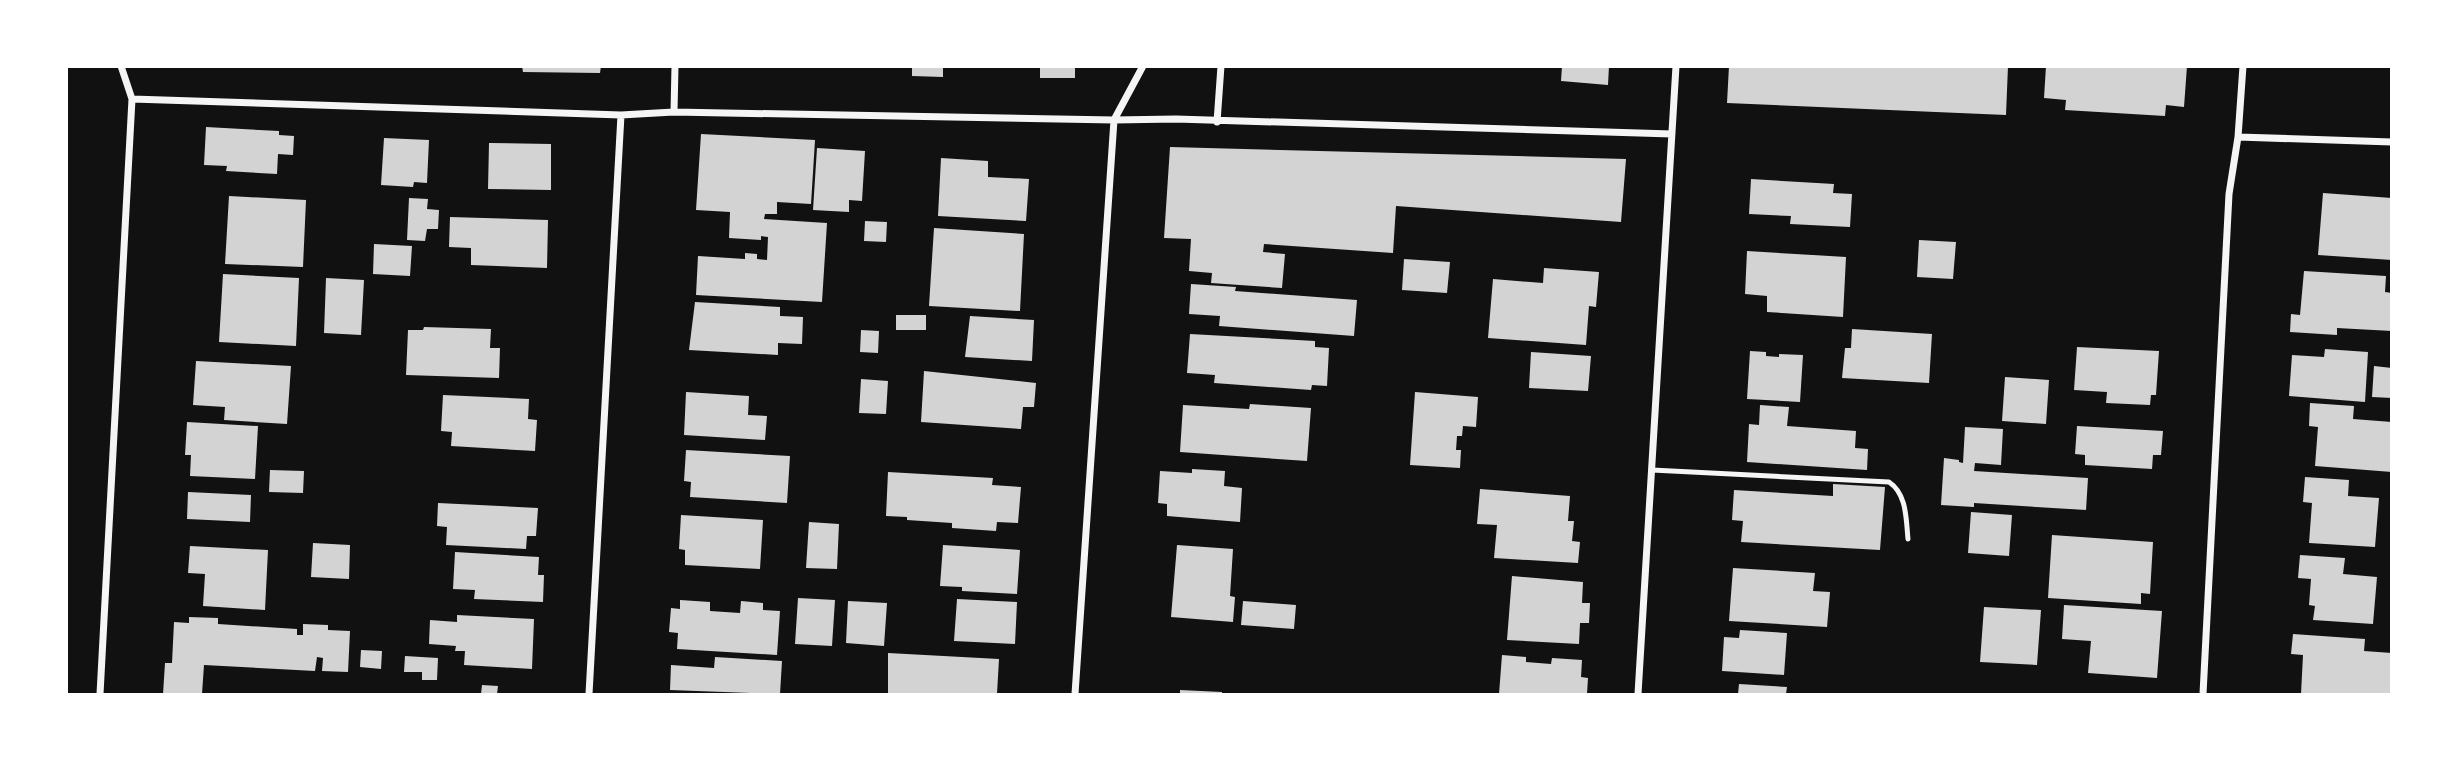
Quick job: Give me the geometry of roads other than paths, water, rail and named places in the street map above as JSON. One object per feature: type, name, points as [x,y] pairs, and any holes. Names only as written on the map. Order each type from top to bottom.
[{"type":"street","points":[[100,695],[132,99],[121,66]]},
{"type":"street","points":[[674,112],[676,66]]},
{"type":"street","points":[[1075,695],[1114,120],[1143,66]]},
{"type":"street","points":[[1217,121],[1221,66]]},
{"type":"street","points":[[1638,695],[1676,66]]},
{"type":"street","points":[[2203,695],[2229,194],[2238,137],[2243,66]]},
{"type":"street","points":[[132,99],[621,115],[674,112],[1176,119],[1672,134]]},
{"type":"street","points":[[589,695],[621,115]]},
{"type":"street","points":[[2238,137],[2392,142]]},
{"type":"lane","points":[[1652,470],[1889,482],[1896,487],[1905,506],[1909,539]]}]
